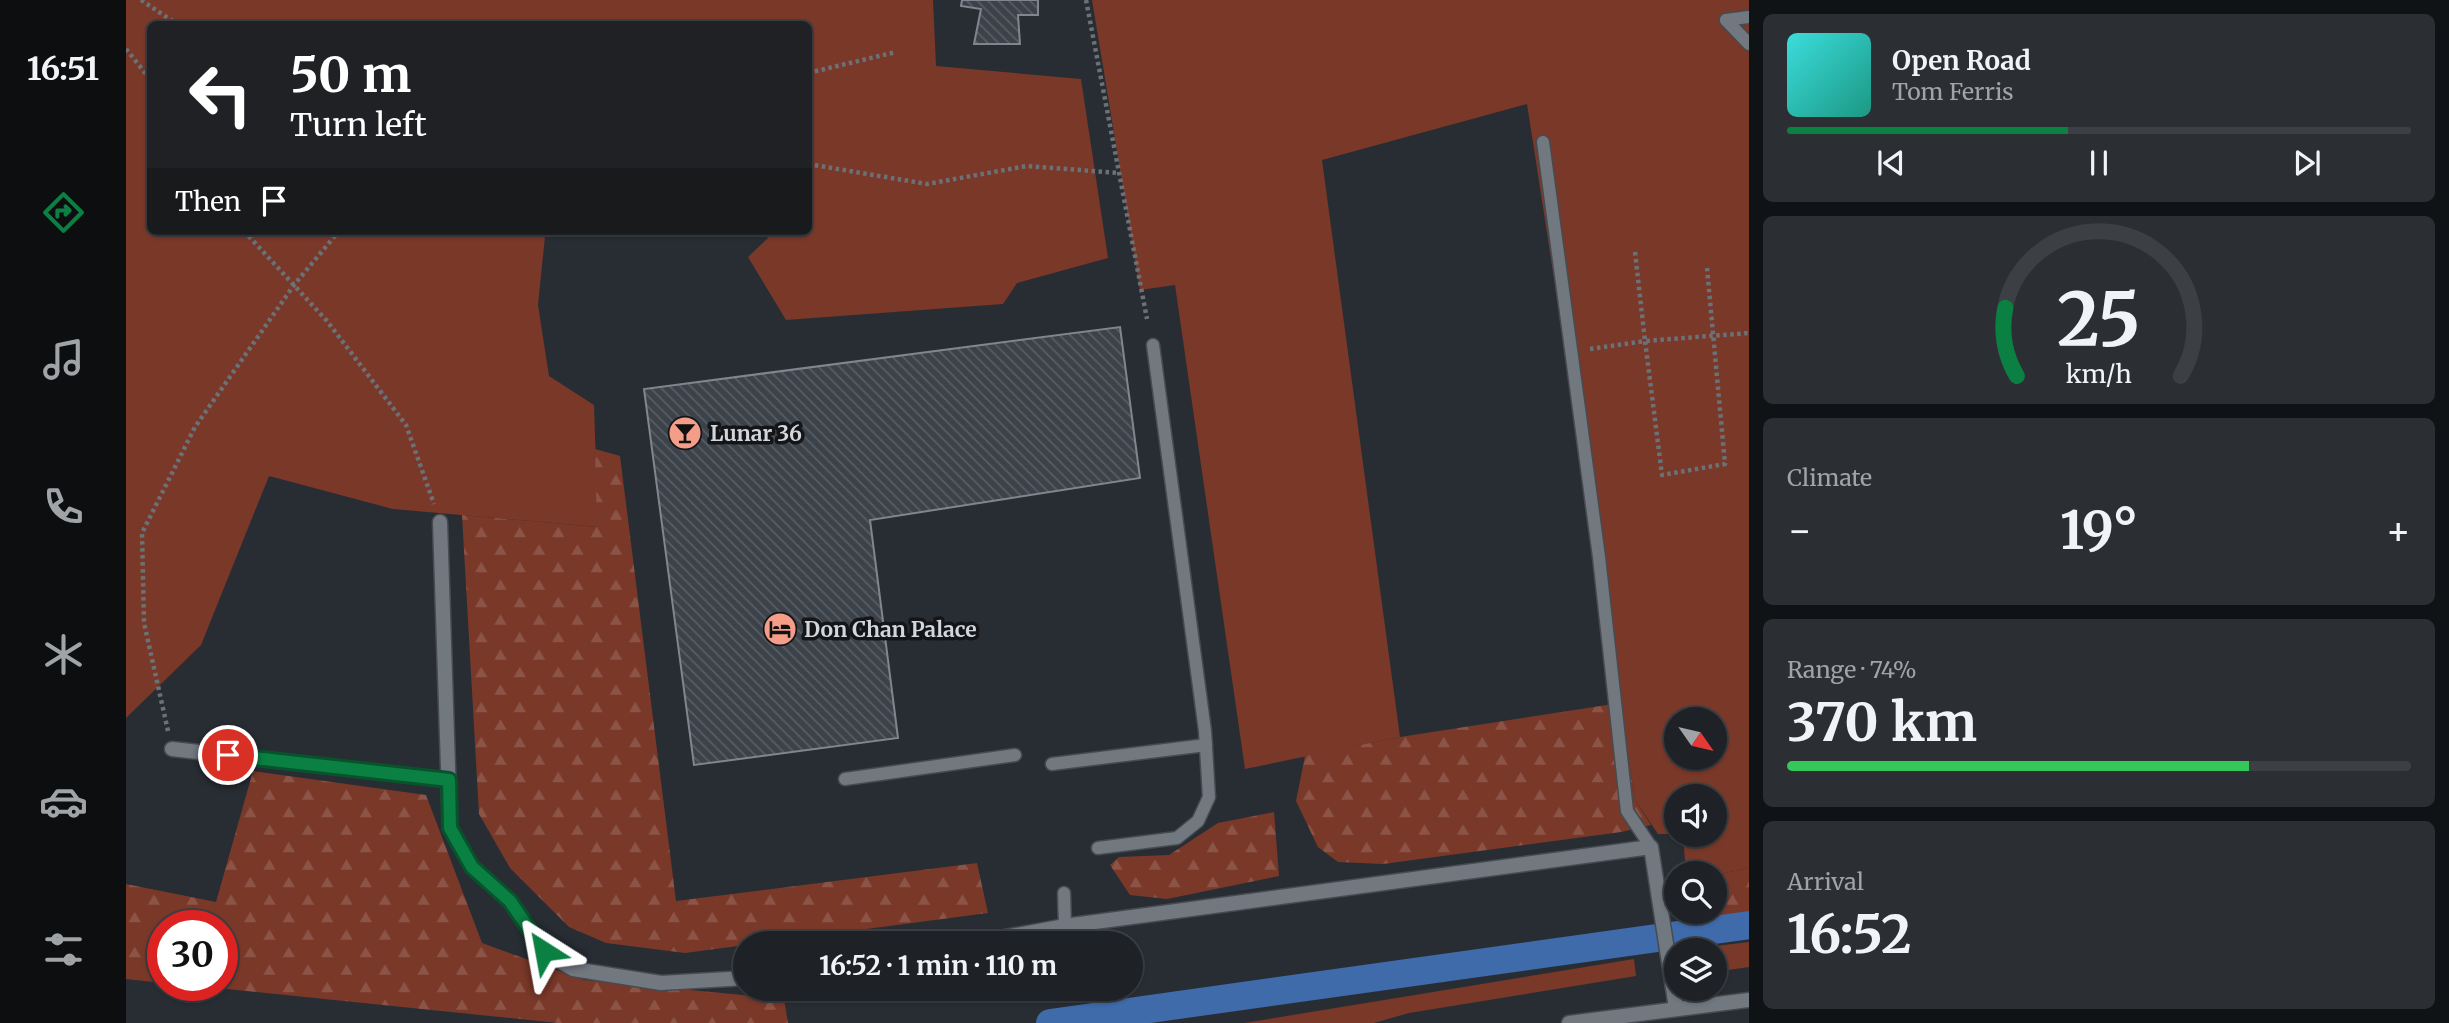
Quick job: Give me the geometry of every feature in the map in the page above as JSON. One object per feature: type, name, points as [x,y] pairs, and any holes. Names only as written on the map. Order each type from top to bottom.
[{"type":"street","points":[[440,522],[450,828],[472,867],[510,901],[544,951],[573,969],[662,982],[733,979]]},
{"type":"street","points":[[172,749],[449,780]]},
{"type":"street","points":[[1038,931],[1651,846],[1674,979],[1676,1008]]},
{"type":"street","points":[[1569,1023],[1749,1000]]},
{"type":"lane","points":[[1749,17],[1726,20],[1749,44]]},
{"type":"lane","points":[[1544,142],[1599,557],[1627,811],[1651,846]]},
{"type":"lane","points":[[1098,848],[1177,838],[1198,821],[1209,797],[1206,745],[1153,345]]},
{"type":"lane","points":[[1052,764],[1206,745]]},
{"type":"lane","points":[[845,779],[1015,755]]},
{"type":"lane","points":[[1064,893],[1065,926]]},
{"type":"path","points":[[141,0],[172,21]]},
{"type":"path","points":[[1086,0],[1147,319]]},
{"type":"path","points":[[126,49],[147,75]]},
{"type":"path","points":[[812,72],[896,52]]},
{"type":"path","points":[[812,165],[927,184],[1027,166],[1119,173]]},
{"type":"path","points":[[248,235],[327,321],[406,425],[440,522]]},
{"type":"path","points":[[172,749],[144,623],[142,533],[195,427],[293,285],[336,235]]},
{"type":"path","points":[[1635,252],[1662,475],[1726,464],[1707,268]]},
{"type":"path","points":[[1572,352],[1645,341],[1749,332]]},
{"type":"green space","points":[[126,0],[933,0],[936,66],[1081,79],[1108,258],[1017,283],[1003,304],[786,320],[748,257],[768,238],[765,235],[812,235],[812,21],[147,21],[147,235],[545,236],[538,305],[549,376],[594,405],[598,527],[393,509],[269,476],[201,645],[126,718]]},
{"type":"green space","points":[[1092,0],[1749,0],[1749,868],[1727,873],[1727,861],[1685,861],[1684,847],[1727,847],[1727,784],[1664,784],[1664,834],[1658,834],[1635,800],[1527,104],[1322,160],[1400,737],[1245,769],[1175,285],[1140,290]]},
{"type":"green space","points":[[595,449],[620,456],[676,901],[977,863],[988,913],[852,931],[733,931],[733,947],[685,953],[606,943],[569,927],[510,868],[479,814],[462,515],[597,527]]},
{"type":"green space","points":[[1620,703],[1635,800],[1651,825],[1621,832],[1383,864],[1338,862],[1318,847],[1296,801],[1305,756],[1400,737]]},
{"type":"green space","points":[[253,771],[426,795],[482,943],[584,980],[733,994],[733,1001],[784,1001],[788,1023],[558,1023],[238,990],[238,910],[147,910],[147,981],[126,979],[126,884],[216,902]]},
{"type":"green space","points":[[1274,812],[1279,876],[1167,899],[1130,895],[1110,865],[1119,857],[1169,855],[1218,823]]},
{"type":"green space","points":[[1749,868],[1749,912],[1727,915],[1727,873]]},
{"type":"green space","points":[[1749,942],[1749,967],[1727,970],[1727,945]]},
{"type":"green space","points":[[1634,959],[1636,976],[1409,1013],[1374,1023],[1244,1023]]},
{"type":"building","points":[[962,0],[1038,0],[1038,15],[1018,15],[1020,44],[974,44],[981,9],[961,6]]},
{"type":"building","name":"Don Chan Palace","points":[[1120,327],[1140,478],[870,520],[898,738],[694,765],[644,389]]},
{"type":"waterway","points":[[1050,1023],[1749,925]]},
{"type":"place","name":"Lunar 36","points":[[685,433]]},
{"type":"place","name":"Don Chan Palace","points":[[780,629]]},
{"type":"route","points":[[228,755],[449,780],[450,828],[472,867],[510,901],[544,951]]}]
